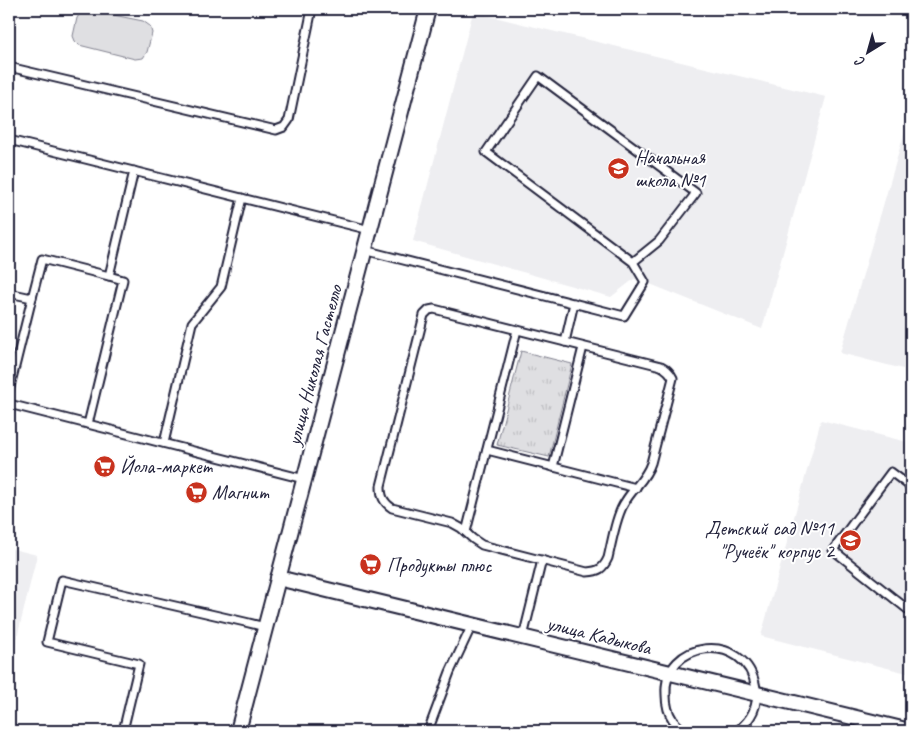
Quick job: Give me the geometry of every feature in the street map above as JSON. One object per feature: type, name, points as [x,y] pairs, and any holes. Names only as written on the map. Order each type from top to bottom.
[{"type":"street","name":"улица Николая Гастелло","points":[[238,731],[428,9]]},
{"type":"street","name":"улица Кадыкова","points":[[278,578],[910,731]]},
{"type":"lane","points":[[9,68],[276,130],[284,128],[289,120],[312,9]]},
{"type":"lane","points":[[364,250],[624,316],[645,282],[633,262],[486,152],[538,76],[696,193],[660,241],[633,262]]},
{"type":"lane","points":[[9,140],[370,230]]},
{"type":"lane","points":[[109,276],[134,171]]},
{"type":"lane","points":[[164,443],[192,323],[222,287],[242,198]]},
{"type":"lane","points":[[9,391],[42,259],[123,280],[88,424]]},
{"type":"lane","points":[[9,292],[32,298]]},
{"type":"lane","points":[[565,342],[574,303]]},
{"type":"lane","points":[[434,309],[565,342],[661,366],[673,378],[651,463],[646,476],[622,507],[608,558],[601,568],[596,571],[587,572],[482,545],[452,523],[392,508],[387,504],[381,495],[381,486],[426,312],[434,309]]},
{"type":"lane","points":[[466,532],[517,330]]},
{"type":"lane","points":[[553,467],[583,347]]},
{"type":"lane","points":[[9,404],[304,479]]},
{"type":"lane","points":[[487,450],[636,488]]},
{"type":"lane","points":[[911,487],[891,472],[833,550],[911,612]]},
{"type":"lane","points":[[523,637],[542,560]]},
{"type":"lane","points":[[123,731],[140,664],[47,642],[62,580],[265,627]]},
{"type":"lane","points":[[428,731],[450,672],[472,625]]},
{"type":"lane","points":[[684,731],[673,720],[666,705],[665,689],[670,673],[679,661],[691,652],[706,648],[721,649],[736,655],[747,665],[755,679],[758,694],[754,710],[746,724],[737,731]]},
{"type":"shaded area","name":"Начальная школа №1","points":[[473,12],[826,97],[762,329],[634,279],[611,297],[413,241]]},
{"type":"shaded area","points":[[909,117],[911,118],[911,371],[840,353]]},
{"type":"shaded area","name":"Детский сад №11 \"Ручеёк\" корпус 2","points":[[821,420],[911,443],[911,674],[761,636]]},
{"type":"shaded area","points":[[9,548],[37,555],[9,671]]},
{"type":"green space","points":[[89,10],[143,21],[150,26],[152,33],[147,52],[143,58],[135,59],[79,45],[73,36],[77,18],[81,12]]},
{"type":"green space","points":[[521,351],[572,364],[549,457],[497,445]]},
{"type":"place","name":"Начальная школа №1","points":[[619,169]]},
{"type":"place","name":"Йола-маркет","points":[[104,466]]},
{"type":"place","name":"Магнит","points":[[196,492]]},
{"type":"place","name":"Детский сад №11 \"Ручеёк\" корпус 2","points":[[850,540]]},
{"type":"place","name":"Продукты плюс","points":[[371,565]]}]
